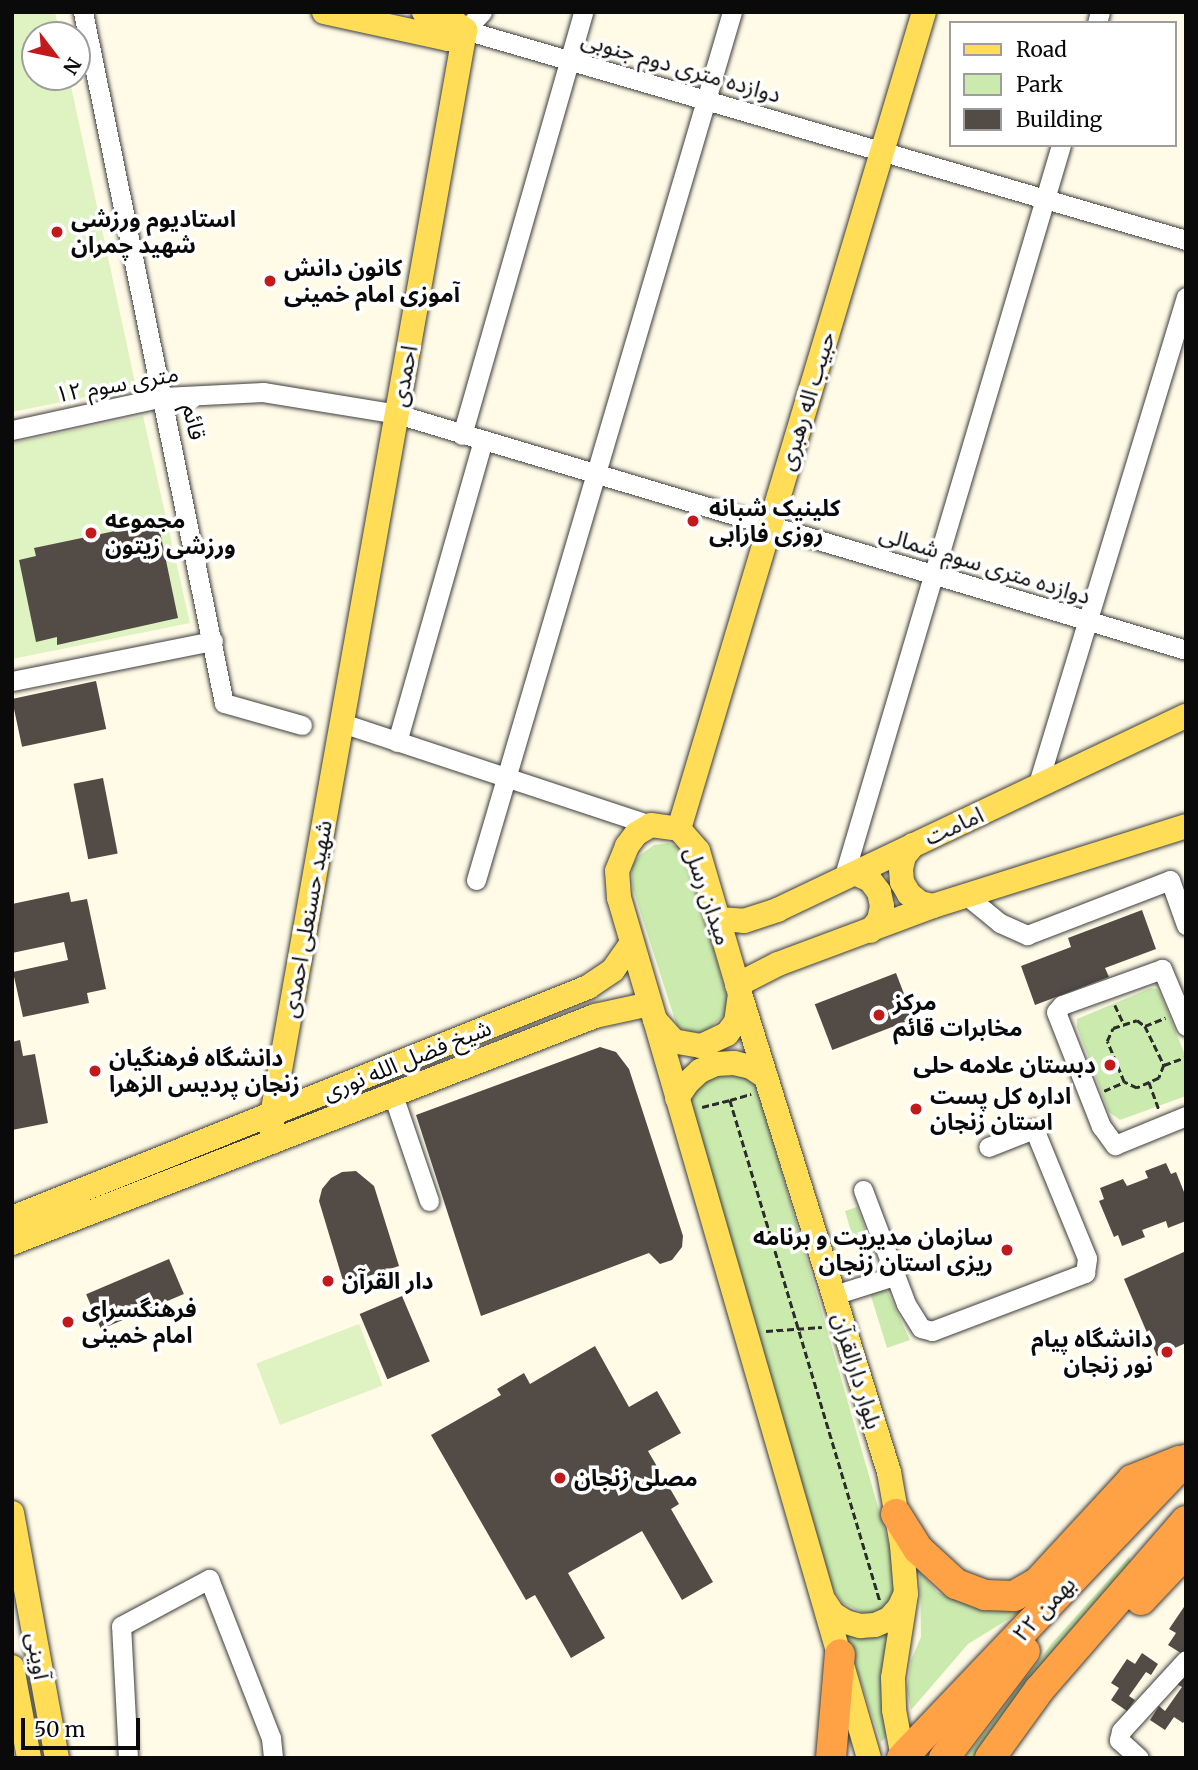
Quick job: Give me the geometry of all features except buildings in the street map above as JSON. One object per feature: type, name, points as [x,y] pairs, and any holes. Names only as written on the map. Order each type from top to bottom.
[{"type":"highway","points":[[896,1514],[918,1549],[956,1584],[985,1595],[1014,1596],[1038,1582],[1132,1480],[1186,1459]]},
{"type":"highway","name":"۲۲ بهمن","points":[[902,1758],[1186,1459]]},
{"type":"highway","name":"۲۲ بهمن","points":[[990,1758],[1039,1690],[1186,1521]]},
{"type":"highway","points":[[1039,1690],[1088,1657],[1186,1552]]},
{"type":"highway","points":[[944,1758],[1028,1647],[1046,1606]]},
{"type":"highway","points":[[831,1758],[840,1654]]},
{"type":"main road","points":[[324,12],[448,39],[474,21]]},
{"type":"main road","points":[[424,12],[450,19],[474,21]]},
{"type":"main road","name":"حبیب اله رهبری","points":[[679,829],[924,12]]},
{"type":"main road","name":"احمدی","points":[[342,723],[397,414],[474,21]]},
{"type":"main road","name":"امامت","points":[[718,919],[744,921],[760,917],[1186,716]]},
{"type":"main road","name":"شهید حسنعلی احمدی","points":[[272,1142],[272,1115],[342,723]]},
{"type":"main road","points":[[651,825],[636,834],[627,846],[617,871],[619,898],[869,1758]]},
{"type":"main road","name":"میدان رسل","points":[[651,825],[679,829],[698,851],[739,989],[736,1022],[727,1034],[701,1046],[674,1041],[652,1012]]},
{"type":"main road","points":[[739,989],[778,964],[933,906],[1186,826]]},
{"type":"main road","points":[[913,845],[904,856],[902,882],[909,894],[920,903],[933,906]]},
{"type":"main road","points":[[850,876],[870,880],[881,898],[879,920],[870,931]]},
{"type":"main road","name":"شیخ فضل الله نوری","points":[[12,1219],[588,987],[613,970],[632,943]]},
{"type":"main road","name":"بلوار دارالقرآن","points":[[739,989],[889,1472],[906,1594],[893,1678],[894,1710],[902,1758]]},
{"type":"main road","name":"شیخ فضل الله نوری","points":[[12,1243],[596,1016],[652,1012]]},
{"type":"main road","points":[[680,1105],[687,1083],[700,1071],[716,1064],[734,1063],[751,1068],[766,1077]]},
{"type":"main road","name":"آوینی","points":[[12,1513],[57,1758]]},
{"type":"main road","points":[[825,1601],[833,1614],[846,1622],[860,1626],[875,1625],[894,1613],[906,1594]]},
{"type":"main road","name":"آوینی","points":[[12,1667],[29,1758]]},
{"type":"street","name":"قائم","points":[[83,12],[224,703],[302,725]]},
{"type":"street","points":[[462,435],[583,12]]},
{"type":"street","points":[[476,880],[733,12]]},
{"type":"street","name":"دوازده متری دوم جنوبی","points":[[474,21],[569,60],[1186,240]]},
{"type":"street","points":[[850,876],[933,575],[1060,147]]},
{"type":"street","points":[[1037,787],[1186,297]]},
{"type":"street","name":"۱۲ متری سوم","points":[[12,430],[163,397],[263,392],[397,414],[596,474]]},
{"type":"street","points":[[397,742],[483,441]]},
{"type":"street","name":"دوازده متری سوم شمالی","points":[[596,474],[1186,650]]},
{"type":"street","points":[[12,681],[213,641]]},
{"type":"street","points":[[342,723],[651,825]]},
{"type":"street","points":[[967,896],[1000,923],[1027,935],[1170,880],[1186,925]]},
{"type":"street","points":[[1186,1026],[1162,969],[1110,990],[1062,1005],[1056,1012],[1101,1126],[1115,1145],[1186,1116]]},
{"type":"street","points":[[393,1095],[429,1202]]},
{"type":"street","points":[[863,1190],[894,1276],[912,1318],[921,1328],[932,1331],[1085,1273],[1087,1258],[1034,1129],[988,1147]]},
{"type":"street","points":[[834,1296],[894,1276]]},
{"type":"street","points":[[128,1758],[121,1626],[209,1579],[271,1738],[273,1758]]},
{"type":"street","points":[[1139,1758],[1119,1740],[1121,1731],[1186,1660]]},
{"type":"path","points":[[1110,990],[1124,1024]]},
{"type":"path","points":[[1164,1065],[1145,1026],[1137,1020],[1113,1028],[1107,1041],[1124,1082],[1137,1088],[1159,1077],[1164,1065],[1186,1057]]},
{"type":"path","points":[[1101,1092],[1124,1082]]},
{"type":"path","points":[[1149,1082],[1165,1124]]},
{"type":"path","points":[[680,1105],[730,1100],[879,1601],[906,1594]]},
{"type":"path","points":[[746,1332],[843,1326]]},
{"type":"green space","name":"استادیوم ورزشی شهید چمران","points":[[12,12],[55,12],[57,21],[21,21],[21,91],[72,91],[136,387],[12,412]]},
{"type":"green space","name":"مجموعه ورزشی زیتون","points":[[143,416],[190,623],[12,659],[12,443]]},
{"type":"green space","points":[[668,843],[681,848],[688,860],[728,1001],[727,1012],[706,1032],[690,1033],[677,1026],[633,889],[632,866],[640,855],[654,845]]},
{"type":"green space","points":[[1151,988],[1157,989],[1161,996],[1186,1057],[1186,1096],[1120,1120],[1109,1112],[1077,1027],[1077,1019]]},
{"type":"green space","points":[[723,1071],[748,1075],[756,1083],[895,1566],[896,1591],[887,1607],[870,1616],[843,1603],[833,1589],[687,1098],[696,1083]]},
{"type":"green space","points":[[857,1207],[875,1256],[860,1263],[845,1211]]},
{"type":"green space","points":[[881,1289],[887,1291],[910,1340],[887,1348],[870,1293]]},
{"type":"green space","points":[[359,1324],[383,1386],[280,1425],[256,1363]]},
{"type":"green space","points":[[1129,1557],[1132,1563],[1068,1633],[1053,1662],[976,1758],[965,1758],[1052,1643]]},
{"type":"green space","points":[[920,1572],[937,1592],[975,1608],[1020,1612],[968,1644],[911,1710],[907,1689],[911,1660],[921,1637]]},
{"type":"green space","points":[[892,1623],[887,1736],[881,1742],[842,1625]]},
{"type":"place","name":"استادیوم ورزشی شهید چمران","points":[[57,232]]},
{"type":"place","name":"کانون دانش آموزی امام خمینی","points":[[270,281]]},
{"type":"place","name":"کلینیک شبانه روزی فارابی","points":[[693,521]]},
{"type":"place","name":"مجموعه ورزشی زیتون","points":[[91,533]]},
{"type":"place","name":"مرکز مخابرات قائم","points":[[879,1015]]},
{"type":"place","name":"دبستان علامه حلی","points":[[1110,1065]]},
{"type":"place","name":"دانشگاه فرهنگیان زنجان پردیس الزهرا","points":[[95,1071]]},
{"type":"place","name":"اداره کل پست استان زنجان","points":[[916,1109]]},
{"type":"place","name":"سازمان مدیریت و برنامه ریزی استان زنجان","points":[[1007,1250]]},
{"type":"place","name":"دار القرآن","points":[[328,1281]]},
{"type":"place","name":"فرهنگسرای امام خمینی","points":[[68,1322]]},
{"type":"place","name":"دانشگاه پیام نور زنجان","points":[[1167,1352]]},
{"type":"place","name":"مصلی زنجان","points":[[560,1478]]}]
